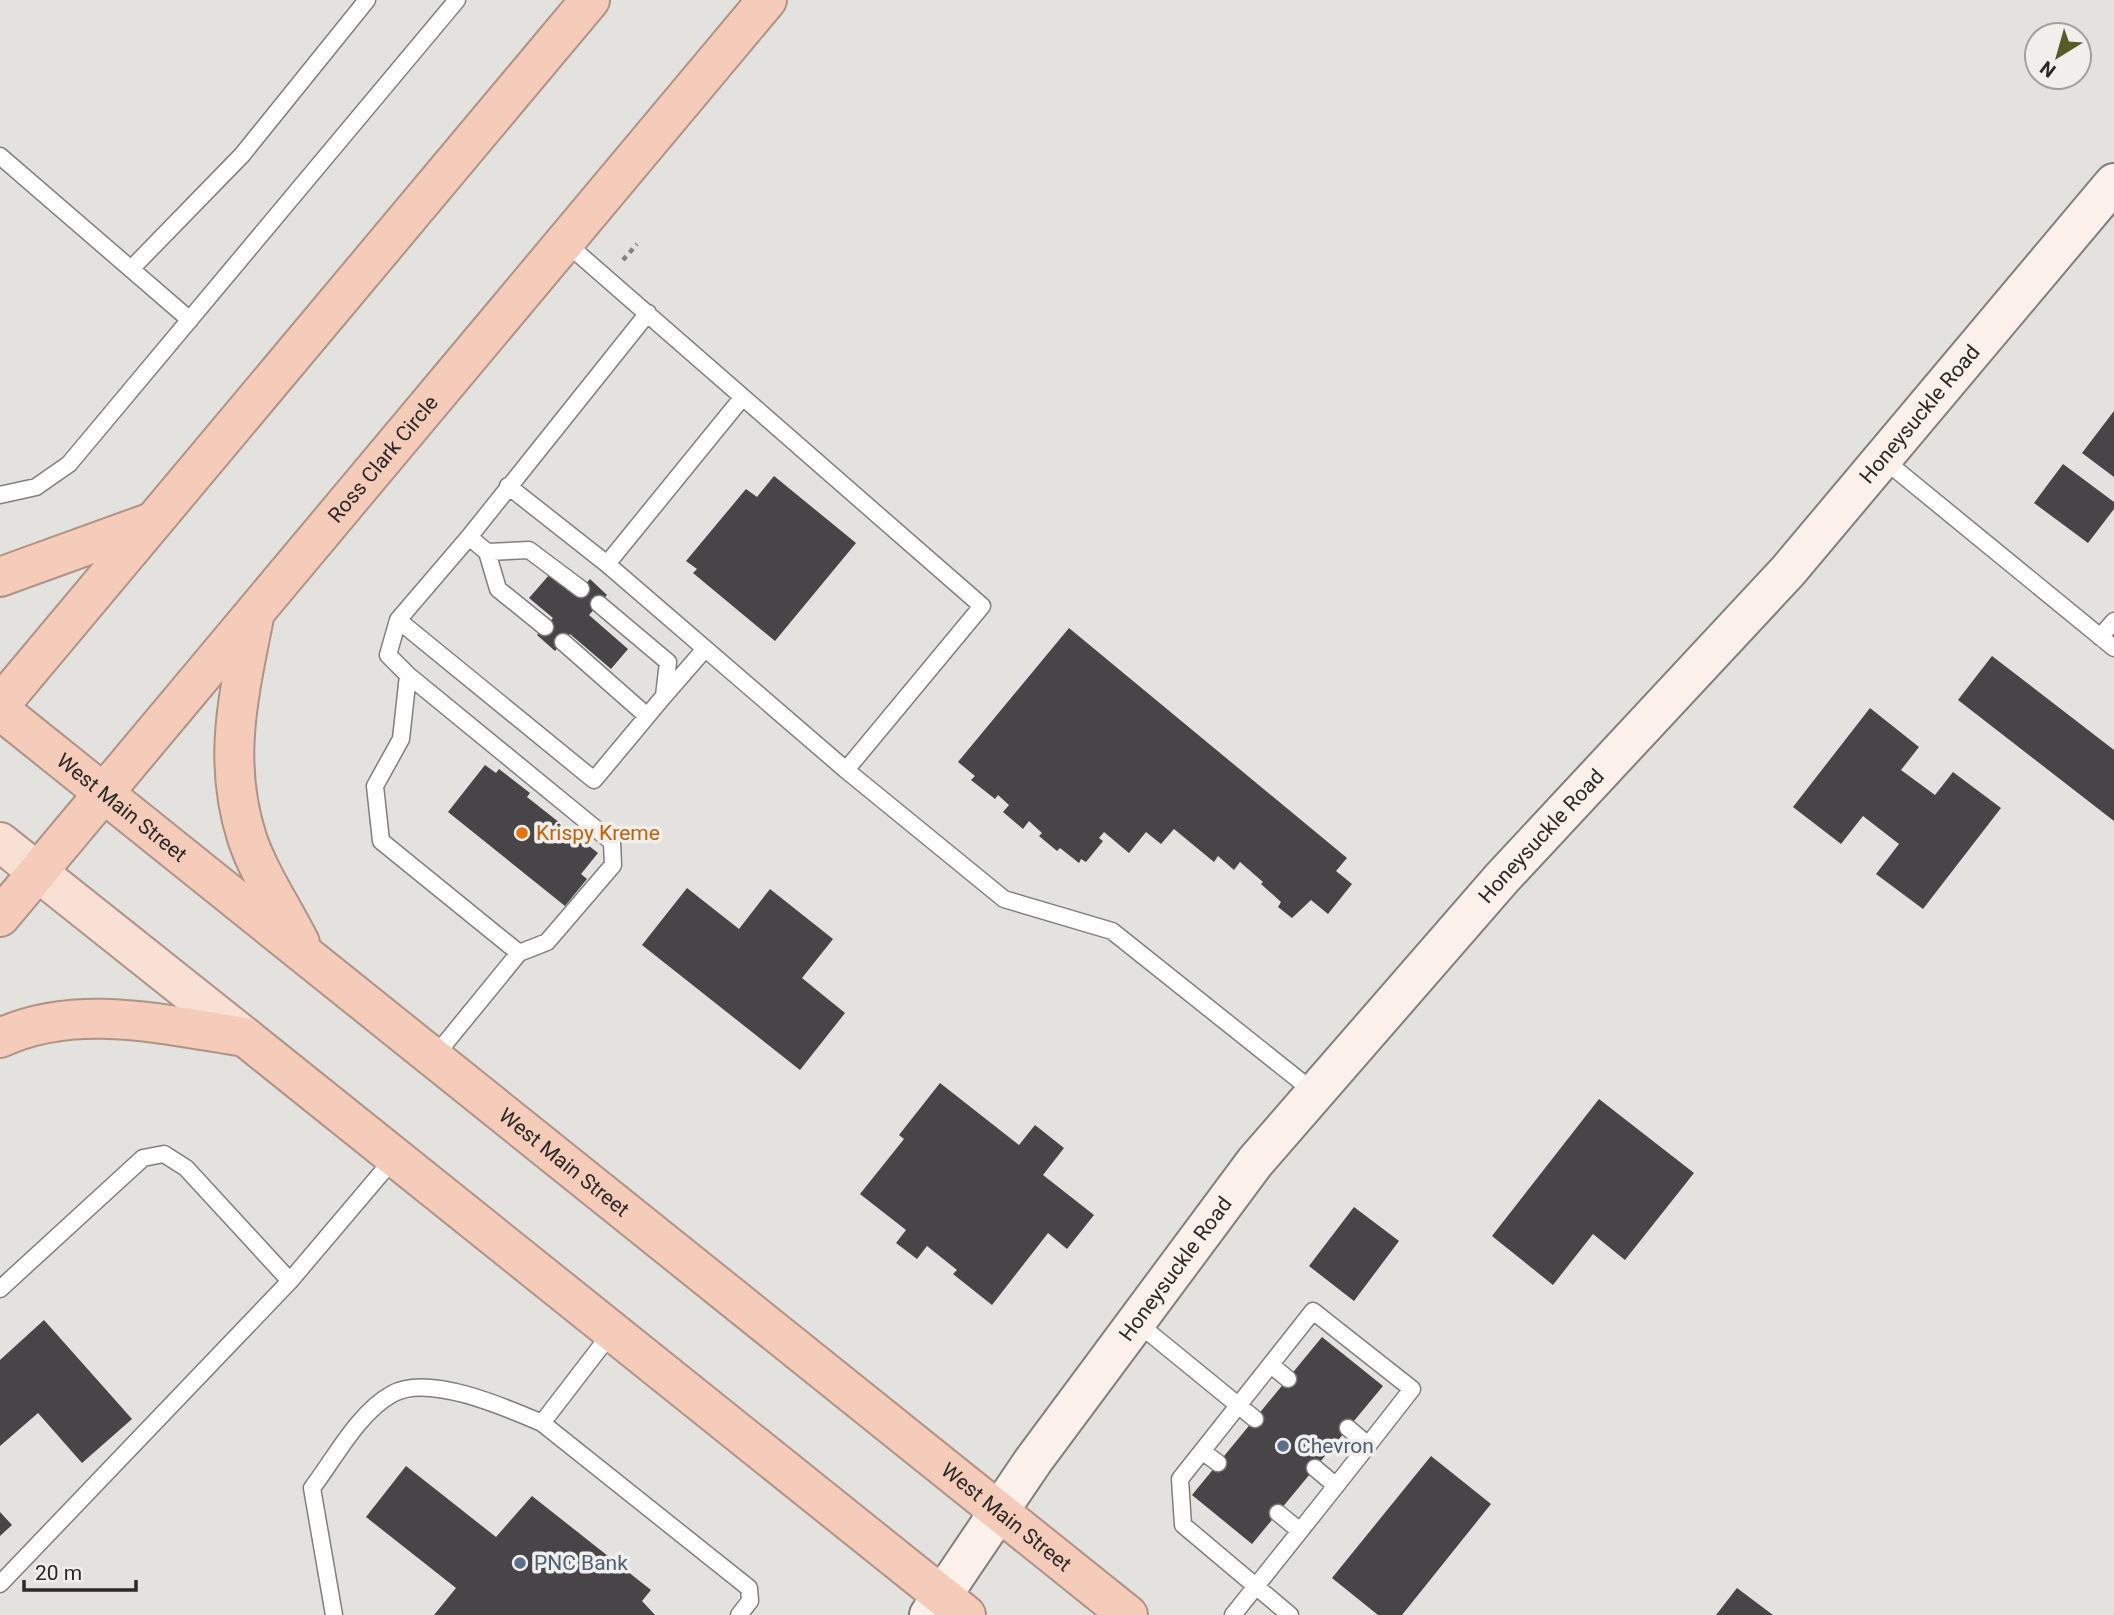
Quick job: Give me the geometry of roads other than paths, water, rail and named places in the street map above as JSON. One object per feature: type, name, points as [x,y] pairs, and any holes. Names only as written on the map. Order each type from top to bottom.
[{"type":"highway","points":[[0,705],[590,0]]},
{"type":"highway","name":"Ross Clark Circle","points":[[0,917],[767,0]]},
{"type":"highway","points":[[0,577],[152,522]]},
{"type":"highway","points":[[254,615],[234,717],[232,765],[248,839],[306,954]]},
{"type":"highway","name":"West Main Street","points":[[0,710],[1128,1615]]},
{"type":"highway","points":[[0,1038],[63,1020],[121,1019],[245,1037],[613,1331],[946,1609]]},
{"type":"main road","name":"Honeysuckle Road","points":[[946,1609],[999,1512],[1135,1321],[1255,1162],[1459,926],[1788,571],[2108,201]]},
{"type":"main road","points":[[0,842],[245,1037]]},
{"type":"lane","points":[[131,269],[242,155],[367,0]]},
{"type":"lane","points":[[0,495],[36,487],[69,464],[457,0]]},
{"type":"lane","points":[[0,156],[190,320]]},
{"type":"lane","points":[[565,242],[982,606],[846,770]]},
{"type":"lane","points":[[434,1057],[519,953],[547,942],[613,866],[612,842],[408,675],[388,655],[398,620],[469,537],[648,313]]},
{"type":"lane","points":[[607,564],[742,398]]},
{"type":"lane","points":[[1883,459],[2114,648]]},
{"type":"lane","points":[[508,486],[607,564],[846,770],[1004,899],[1112,932],[1314,1092]]},
{"type":"lane","points":[[469,537],[487,552],[498,589],[545,627]]},
{"type":"lane","points":[[487,552],[529,550],[581,589]]},
{"type":"lane","points":[[599,604],[668,662],[664,696]]},
{"type":"lane","points":[[398,620],[594,780],[704,650]]},
{"type":"lane","points":[[2101,637],[2114,621]]},
{"type":"lane","points":[[563,642],[648,716]]},
{"type":"lane","points":[[408,675],[401,739],[375,786],[381,841],[519,953]]},
{"type":"lane","points":[[0,1289],[143,1158],[164,1154],[186,1168],[290,1281]]},
{"type":"lane","points":[[0,1584],[290,1281],[395,1157]]},
{"type":"lane","points":[[1233,1615],[1256,1587],[1412,1390],[1313,1311],[1180,1479],[1183,1525],[1256,1587],[1290,1615]]},
{"type":"lane","points":[[1135,1321],[1255,1419]]},
{"type":"lane","points":[[542,1423],[613,1331]]},
{"type":"lane","points":[[1270,1365],[1288,1379]]},
{"type":"lane","points":[[334,1615],[312,1488],[368,1414],[393,1392],[424,1388],[480,1397],[542,1423],[749,1588],[750,1601],[740,1615]]},
{"type":"lane","points":[[1348,1428],[1368,1445]]},
{"type":"lane","points":[[1202,1451],[1218,1463]]},
{"type":"lane","points":[[1315,1468],[1336,1486]]},
{"type":"lane","points":[[1279,1513],[1300,1531]]},
{"type":"place","name":"Krispy Kreme","points":[[522,833]]},
{"type":"place","name":"Chevron","points":[[1283,1446]]},
{"type":"place","name":"PNC Bank","points":[[520,1563]]}]
